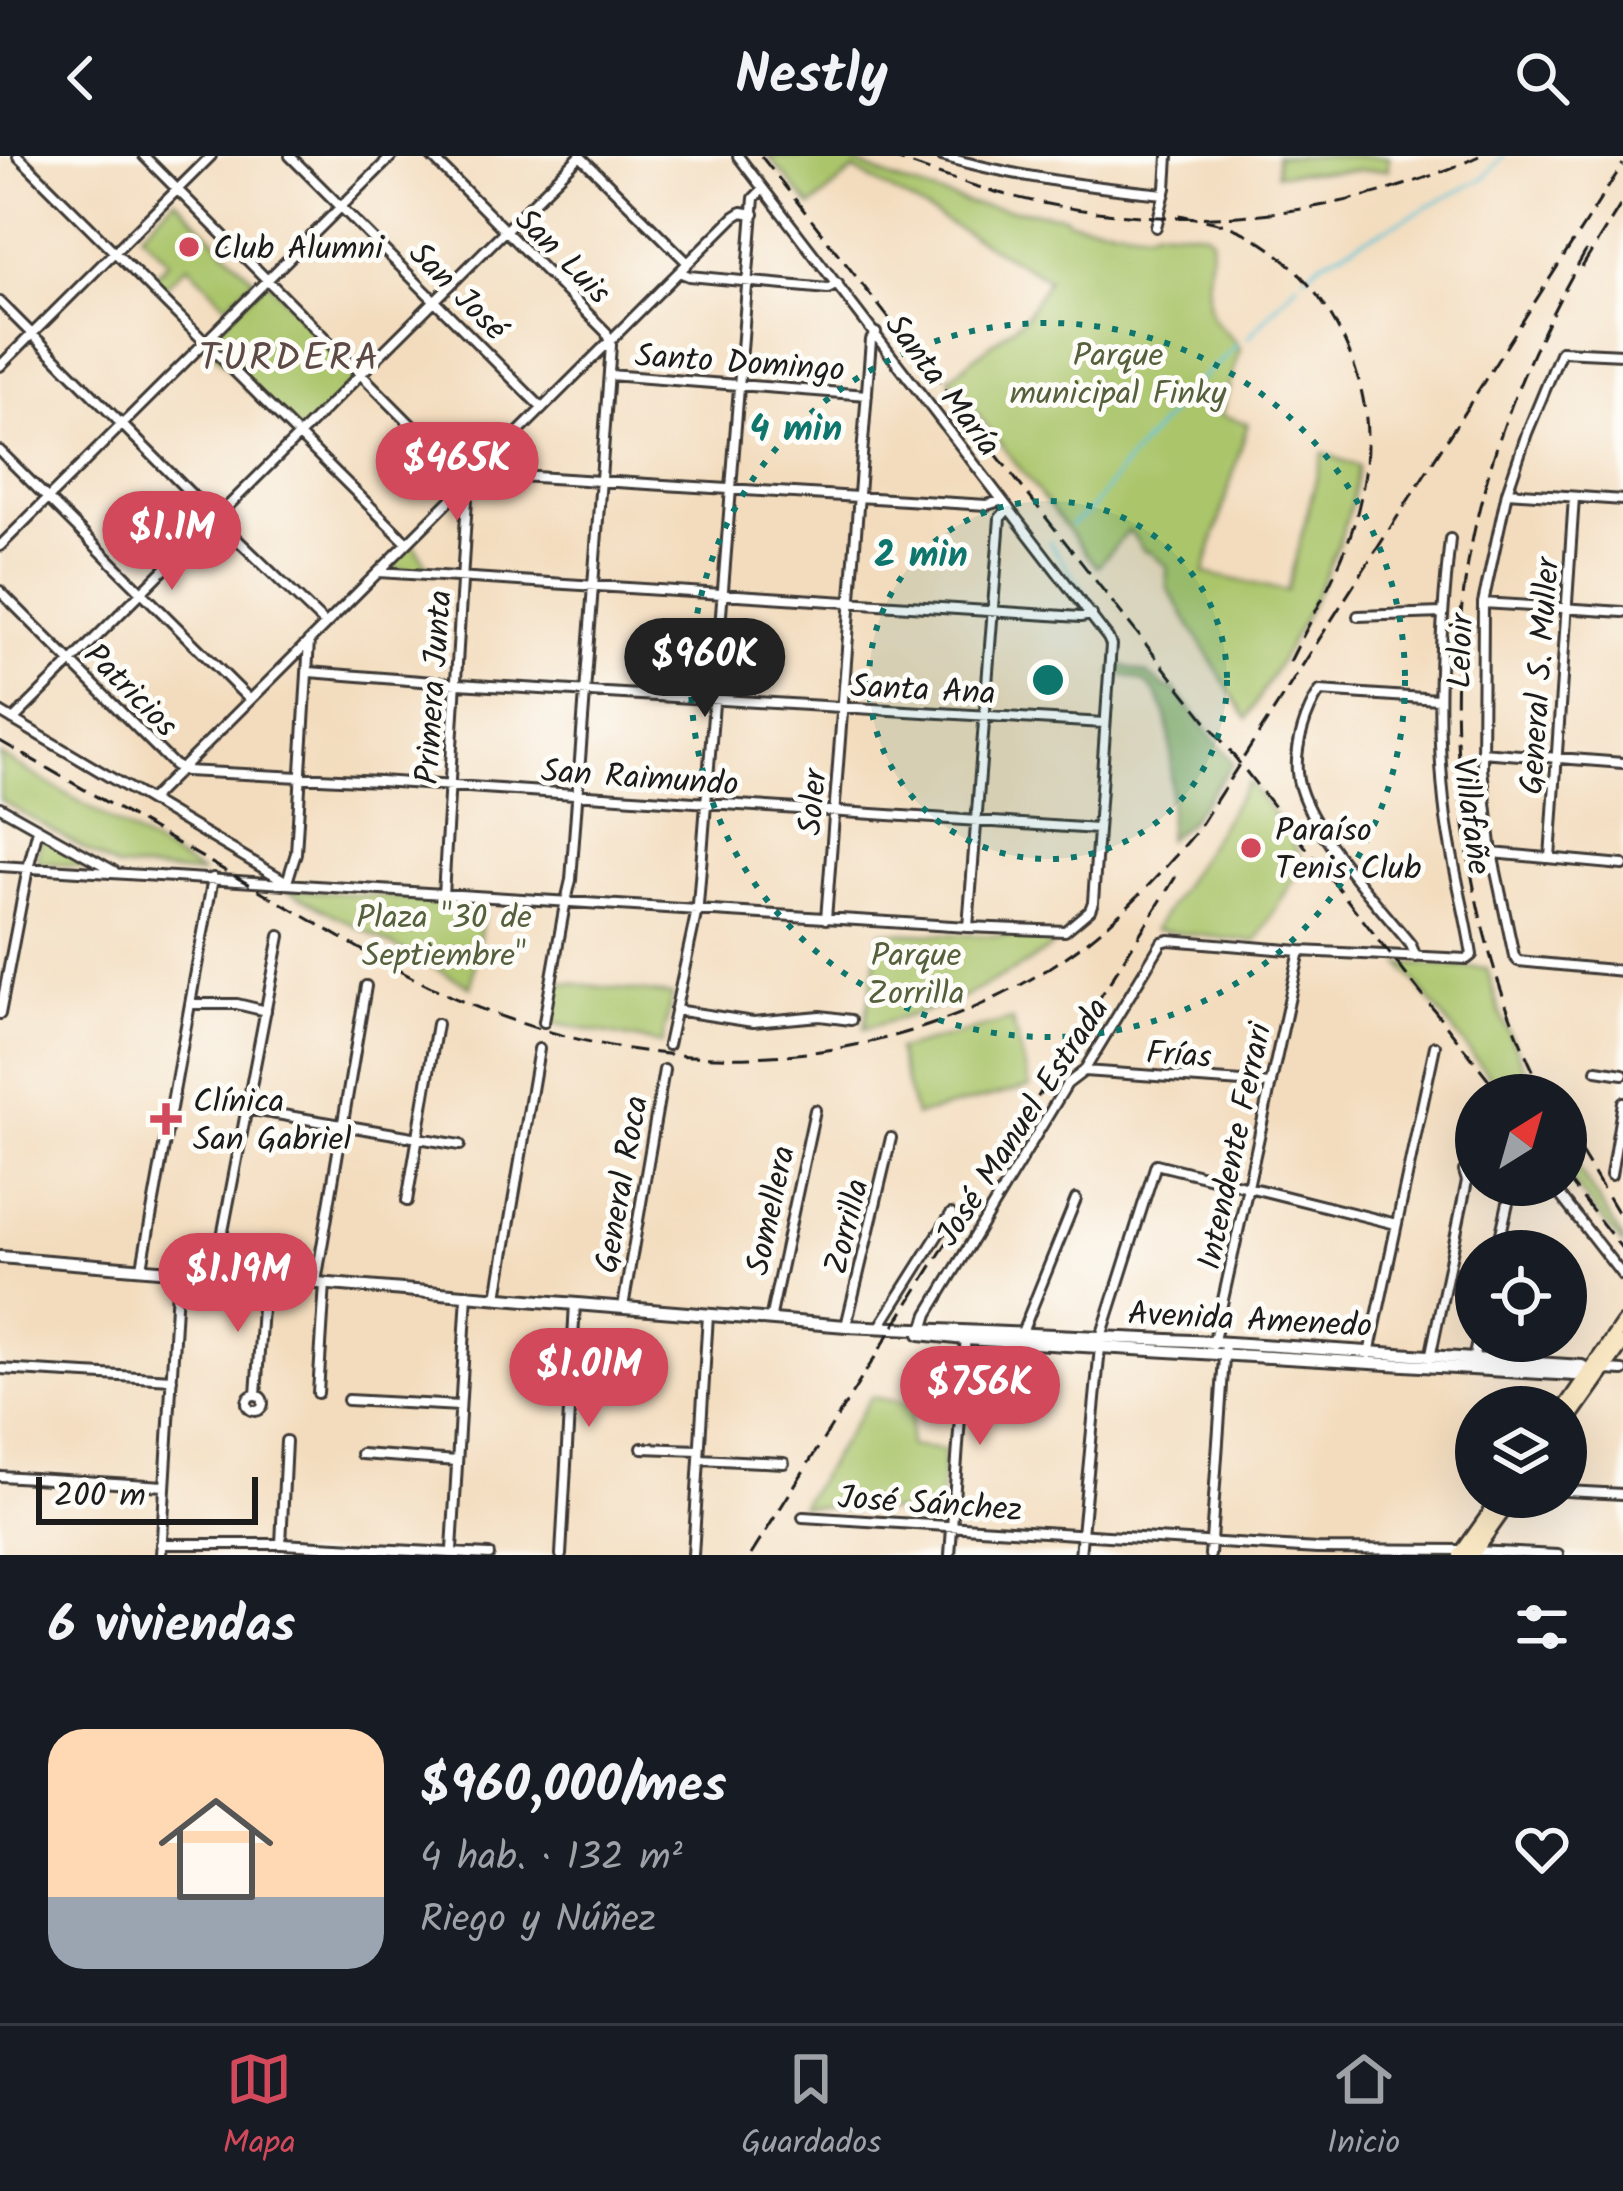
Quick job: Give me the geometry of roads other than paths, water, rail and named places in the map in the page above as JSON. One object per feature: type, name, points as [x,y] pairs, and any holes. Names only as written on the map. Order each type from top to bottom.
[{"type":"main road","points":[[1587,1389],[1623,1323]]},
{"type":"main road","points":[[1584,1386],[1623,1343]]},
{"type":"main road","points":[[1468,1553],[1489,1518]]},
{"type":"main road","points":[[1468,1553],[1496,1518]]},
{"type":"street","points":[[18,156],[406,543]]},
{"type":"street","points":[[144,156],[468,482]]},
{"type":"street","points":[[0,366],[212,156]]},
{"type":"street","name":"San José","points":[[290,156],[542,408]]},
{"type":"street","points":[[0,546],[392,156]]},
{"type":"street","name":"San Luis","points":[[431,156],[610,339]]},
{"type":"street","points":[[14,720],[580,156],[688,263]]},
{"type":"street","name":"Santa María","points":[[738,156],[1110,642],[1104,724]]},
{"type":"street","points":[[942,156],[1016,174],[1165,194]]},
{"type":"street","points":[[1156,226],[1168,156]]},
{"type":"street","points":[[668,1045],[697,911],[754,198],[764,189]]},
{"type":"street","points":[[150,800],[738,214],[754,214]]},
{"type":"street","points":[[679,272],[828,289],[838,284]]},
{"type":"street","points":[[0,302],[325,624]]},
{"type":"street","name":"Soler","points":[[826,919],[871,340],[876,333]]},
{"type":"street","points":[[544,1022],[572,880],[610,339]]},
{"type":"street","name":"Leloir","points":[[1623,354],[1561,350],[1527,433],[1507,492],[1484,603],[1481,752],[1492,853],[1517,961],[1623,971]]},
{"type":"street","name":"Santo Domingo","points":[[610,375],[867,395]]},
{"type":"street","points":[[0,451],[249,699]]},
{"type":"street","points":[[484,466],[503,475],[601,482],[988,506],[1001,500]]},
{"type":"street","name":"Primera Junta","points":[[443,895],[468,482]]},
{"type":"street","points":[[1507,492],[1623,500]]},
{"type":"street","name":"General S. Muller","points":[[1550,858],[1574,497]]},
{"type":"street","points":[[968,927],[1000,518],[1008,509]]},
{"type":"street","name":"Villafañe","points":[[1416,957],[1472,956],[1445,813],[1438,700],[1450,539]]},
{"type":"street","points":[[377,572],[1092,615]]},
{"type":"street","name":"Patricios","points":[[0,590],[180,769]]},
{"type":"street","points":[[1484,603],[1623,613]]},
{"type":"street","points":[[1358,616],[1442,614]]},
{"type":"street","points":[[287,882],[296,853],[310,639]]},
{"type":"street","name":"Santa Ana","points":[[309,672],[1104,724]]},
{"type":"street","points":[[1300,951],[1416,957],[1321,832],[1299,781],[1305,724],[1318,692],[1438,700]]},
{"type":"street","points":[[0,712],[287,882]]},
{"type":"street","points":[[0,866],[1065,931],[1092,907],[1104,724]]},
{"type":"street","points":[[1481,752],[1623,764]]},
{"type":"street","name":"San Raimundo","points":[[180,769],[1097,829]]},
{"type":"street","points":[[0,807],[121,875]]},
{"type":"street","points":[[0,1015],[38,829]]},
{"type":"street","points":[[1492,853],[1623,865]]},
{"type":"street","points":[[142,1268],[213,878]]},
{"type":"street","points":[[215,1274],[280,936]]},
{"type":"street","name":"José Manuel Estrada","points":[[924,1328],[928,1314],[1067,1084],[1084,1071],[1162,942],[1300,951]]},
{"type":"street","name":"Intendente Ferrari","points":[[1210,1555],[1219,1348],[1300,951]]},
{"type":"street","points":[[318,1393],[321,1282],[341,1126],[366,986]]},
{"type":"street","points":[[191,1004],[237,1004],[266,1011]]},
{"type":"street","points":[[675,1010],[753,1022],[820,1016],[850,1020]]},
{"type":"street","points":[[407,1201],[437,1024]]},
{"type":"street","points":[[1369,1357],[1436,1046]]},
{"type":"street","points":[[497,1297],[539,1049]]},
{"type":"street","name":"General Roca","points":[[623,1307],[664,1070]]},
{"type":"street","points":[[1597,1070],[1623,1073]]},
{"type":"street","name":"Frías","points":[[1084,1071],[1271,1084]]},
{"type":"street","points":[[1611,1175],[1623,1102]]},
{"type":"street","points":[[247,1109],[460,1145]]},
{"type":"street","name":"Somellera","points":[[770,1320],[815,1110]]},
{"type":"street","name":"Zorrilla","points":[[846,1326],[891,1138]]},
{"type":"street","points":[[1080,1555],[1101,1342],[1156,1163],[1396,1224]]},
{"type":"street","points":[[1020,1337],[1076,1198]]},
{"type":"street","points":[[1430,1360],[1462,1206]]},
{"type":"street","points":[[1568,1206],[1623,1276]]},
{"type":"street","points":[[879,1328],[951,1214]]},
{"type":"street","name":"Avenida Amenedo","points":[[0,1257],[846,1326],[1430,1360],[1575,1375],[1598,1370]]},
{"type":"street","points":[[178,1270],[161,1550],[281,1544],[333,1551],[489,1555]]},
{"type":"street","points":[[256,1395],[264,1277]]},
{"type":"street","points":[[452,1553],[467,1294]]},
{"type":"street","name":"General Roca","points":[[561,1555],[574,1303]]},
{"type":"street","points":[[693,1555],[708,1315]]},
{"type":"street","name":"Avenida Amenedo","points":[[906,1329],[966,1334]]},
{"type":"street","points":[[950,1555],[966,1334]]},
{"type":"street","name":"Avenida Amenedo","points":[[1473,1363],[1530,1362],[1623,1371]]},
{"type":"street","points":[[0,1369],[172,1379]]},
{"type":"street","points":[[348,1400],[460,1406]]},
{"type":"street","points":[[281,1544],[286,1441]]},
{"type":"street","points":[[642,1448],[784,1463]]},
{"type":"street","points":[[362,1454],[457,1461]]},
{"type":"street","points":[[0,1476],[164,1486]]},
{"type":"street","points":[[1587,1492],[1623,1494]]},
{"type":"street","name":"José Sánchez","points":[[803,1517],[1317,1552],[1558,1555]]},
{"type":"waterway","points":[[1305,275],[1321,262],[1484,178],[1503,156]]},
{"type":"waterway","points":[[1248,338],[1298,282]]},
{"type":"waterway","points":[[1071,525],[1089,512],[1126,463],[1237,344]]},
{"type":"waterway","points":[[1049,542],[1116,636]]},
{"type":"railway","points":[[761,156],[1484,1074]]},
{"type":"railway","points":[[887,156],[1052,205],[1176,217],[1238,216],[1362,197],[1479,156]]},
{"type":"railway","points":[[0,741],[411,977],[492,1013],[565,1036],[640,1051],[715,1057],[791,1055],[865,1043],[938,1022],[1007,992],[1073,952],[1138,896],[1196,832],[1623,164]]},
{"type":"railway","points":[[1582,267],[1623,201]]},
{"type":"railway","points":[[1179,215],[1233,228],[1288,263],[1331,316],[1358,379],[1367,444],[1358,508],[1334,575],[1287,668]]},
{"type":"railway","points":[[1535,1074],[1503,995],[1474,889],[1457,740],[1457,666],[1463,594],[1494,455],[1549,319],[1586,251]]},
{"type":"railway","points":[[751,1555],[1178,873]]},
{"type":"railway","points":[[1587,1162],[1623,1222]]},
{"type":"railway","points":[[1587,1204],[1623,1250]]},
{"type":"place","name":"Club Alumni","points":[[189,247]]},
{"type":"place","name":"Paraíso Tenis Club","points":[[1251,848]]},
{"type":"place","name":"Clínica San Gabriel","points":[[166,1119]]},
{"type":"district","name":"TURDERA","points":[[290,356]]},
{"type":"park label","name":"Parque municipal Finky","points":[[1118,373]]},
{"type":"park label","name":"Plaza \"30 de Septiembre\"","points":[[444,935]]},
{"type":"park label","name":"Parque Zorrilla","points":[[916,973]]}]
